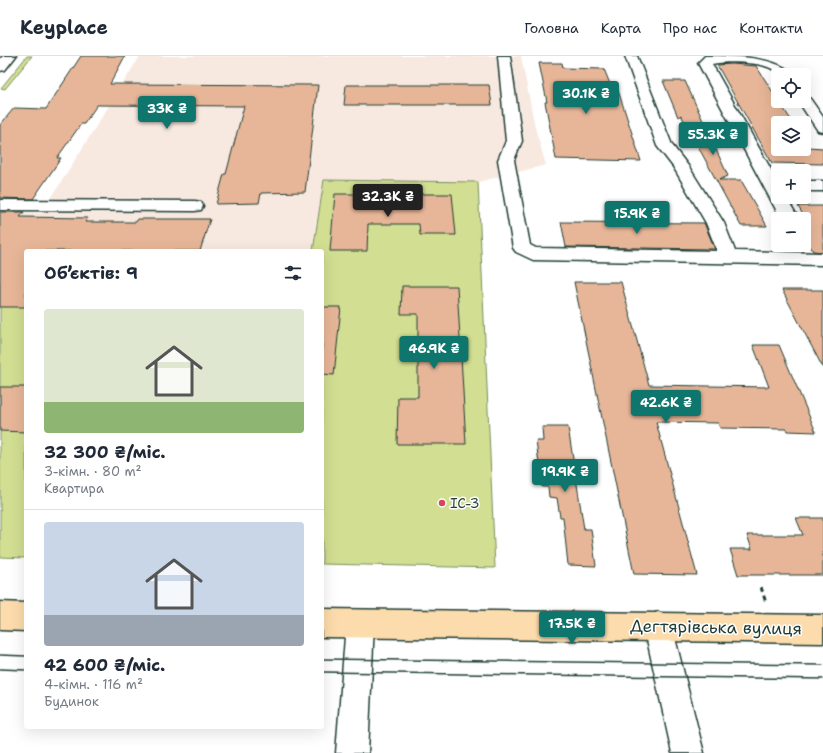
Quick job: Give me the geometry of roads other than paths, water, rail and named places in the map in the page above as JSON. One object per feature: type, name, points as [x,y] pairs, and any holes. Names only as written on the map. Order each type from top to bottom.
[{"type":"main road","points":[[0,616],[24,617]]},
{"type":"main road","name":"Дегтярівська вулиця","points":[[324,623],[823,629]]},
{"type":"street","points":[[0,67],[10,56]]},
{"type":"street","points":[[504,56],[514,141],[506,160],[522,248],[533,254],[728,257],[812,254]]},
{"type":"street","points":[[631,56],[665,146],[681,167],[715,223],[728,257]]},
{"type":"street","points":[[771,178],[705,63],[709,59],[757,60],[776,65],[781,68]]},
{"type":"street","points":[[809,108],[823,128]]},
{"type":"street","points":[[811,186],[823,186]]},
{"type":"street","points":[[0,205],[195,206]]},
{"type":"street","points":[[352,753],[360,624]]},
{"type":"street","points":[[658,626],[688,753]]},
{"type":"tram line","points":[[0,655],[24,656]]},
{"type":"tram line","points":[[324,659],[823,665]]},
{"type":"tram line","points":[[0,669],[24,670]]},
{"type":"tram line","points":[[324,672],[823,679]]},
{"type":"place","name":"ІС-3","points":[[442,503]]}]
